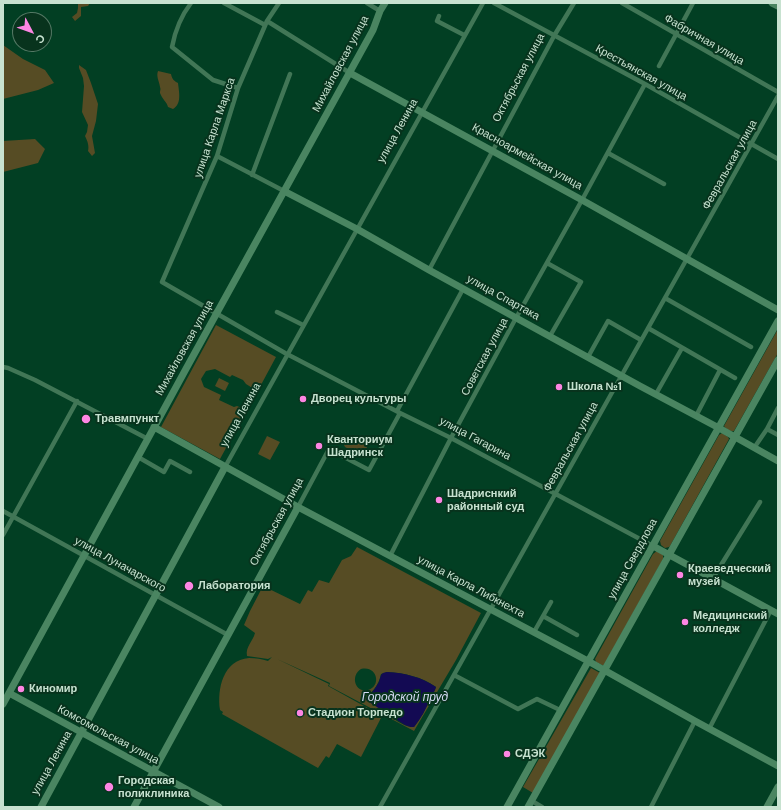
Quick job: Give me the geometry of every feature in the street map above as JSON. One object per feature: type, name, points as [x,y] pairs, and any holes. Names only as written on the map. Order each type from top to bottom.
[{"type":"street","points":[[191,3],[184,12],[174,35],[172,47],[214,80],[238,88]]},
{"type":"street","name":"Красноармейская улица","points":[[225,3],[266,23],[350,72],[778,310]]},
{"type":"street","name":"улица Карла Маркса","points":[[162,282],[217,156],[238,88],[266,23],[279,3]]},
{"type":"street","points":[[367,3],[380,11]]},
{"type":"street","name":"Михайловская улица","points":[[3,704],[373,30],[380,11],[385,3]]},
{"type":"street","name":"улица Ленина","points":[[41,807],[303,325],[482,3]]},
{"type":"street","name":"Крестьянская улица","points":[[494,3],[645,84],[778,159]]},
{"type":"street","name":"Октябрьская улица","points":[[429,270],[492,150],[554,36],[574,3]]},
{"type":"street","name":"Фабричная улица","points":[[622,3],[778,92]]},
{"type":"street","points":[[659,66],[693,3]]},
{"type":"street","points":[[772,3],[778,6]]},
{"type":"street","points":[[439,16],[437,21],[464,35]]},
{"type":"street","points":[[252,175],[290,74]]},
{"type":"street","name":"Советская улица","points":[[390,556],[451,438],[645,84]]},
{"type":"street","name":"Февральская улица","points":[[380,807],[778,96]]},
{"type":"street","points":[[608,153],[664,184]]},
{"type":"street","name":"улица Спартака","points":[[217,156],[357,229],[463,289],[778,461]]},
{"type":"street","points":[[547,263],[581,282],[550,336]]},
{"type":"street","name":"улица Гагарина","points":[[162,282],[288,354],[451,438],[775,612]]},
{"type":"street","name":"Октябрьская улица","points":[[134,807],[329,449],[369,470],[463,289]]},
{"type":"street","points":[[665,298],[751,347]]},
{"type":"street","points":[[277,312],[303,325]]},
{"type":"street","points":[[588,357],[608,321],[641,340]]},
{"type":"street","name":"улица Свердлова","points":[[507,807],[778,322]]},
{"type":"street","points":[[648,328],[735,378]]},
{"type":"street","points":[[656,394],[682,348]]},
{"type":"street","points":[[542,807],[530,804],[778,360]]},
{"type":"street","points":[[3,367],[35,380],[148,439]]},
{"type":"street","points":[[696,416],[720,370]]},
{"type":"street","points":[[3,535],[76,401]]},
{"type":"street","points":[[754,448],[778,408]]},
{"type":"street","name":"улица Карла Либкнехта","points":[[154,427],[390,556],[605,670],[695,722],[778,766]]},
{"type":"street","points":[[766,429],[778,435]]},
{"type":"street","points":[[138,457],[164,472],[170,461],[190,472]]},
{"type":"street","points":[[713,578],[760,502]]},
{"type":"street","name":"улица Луначарского","points":[[3,510],[228,634]]},
{"type":"street","points":[[534,632],[551,602]]},
{"type":"street","points":[[709,729],[775,612]]},
{"type":"street","points":[[543,616],[577,635]]},
{"type":"street","points":[[454,675],[518,709],[537,699],[560,710]]},
{"type":"street","name":"Комсомольская улица","points":[[9,693],[219,807]]},
{"type":"street","points":[[651,807],[695,722]]},
{"type":"street","points":[[767,807],[778,787]]},
{"type":"shaded area","points":[[78,3],[90,3],[88,6],[81,7],[81,16],[75,21],[72,17],[77,13]]},
{"type":"shaded area","points":[[3,45],[23,59],[45,70],[54,83],[38,90],[3,99]]},
{"type":"shaded area","points":[[79,65],[86,70],[98,104],[92,136],[95,153],[92,156],[88,151],[88,144],[85,136],[88,125],[82,112],[84,86]]},
{"type":"shaded area","points":[[158,71],[171,74],[173,80],[178,83],[179,101],[173,109],[168,107],[160,93],[157,77]]},
{"type":"shaded area","points":[[35,139],[45,149],[38,163],[3,172],[3,141]]},
{"type":"shaded area","points":[[216,325],[276,357],[255,396],[254,389],[243,380],[232,375],[230,377],[215,369],[206,371],[201,379],[204,387],[221,395],[219,400],[234,407],[237,406],[244,409],[248,405],[249,406],[220,459],[161,427]]},
{"type":"shaded area","points":[[778,329],[778,353],[734,431],[731,431],[724,426]]},
{"type":"shaded area","points":[[219,378],[229,383],[225,391],[215,386]]},
{"type":"shaded area","points":[[722,433],[729,439],[670,546],[665,548],[661,545],[660,541],[719,435]]},
{"type":"shaded area","points":[[267,436],[280,442],[270,460],[258,454]]},
{"type":"shaded area","points":[[348,437],[351,437],[366,445],[367,448],[364,455],[360,455],[345,447],[344,445]]},
{"type":"shaded area","points":[[357,547],[481,613],[456,660],[414,731],[329,686],[330,683],[277,659],[329,684],[328,686],[382,716],[361,757],[337,744],[329,758],[326,756],[318,768],[222,714],[223,712],[220,710],[219,702],[221,685],[228,670],[233,664],[240,660],[249,658],[268,661],[272,657],[268,659],[247,656],[248,647],[255,633],[244,625],[263,586],[300,604],[308,590],[312,592],[319,580],[329,583],[342,560],[351,556]],"holes":[[[361,669],[371,670],[376,676],[375,684],[368,690],[357,687],[355,680]],[[387,672],[413,676],[436,687],[414,727],[400,723],[369,702],[367,697],[376,687],[381,674]]]},
{"type":"shaded area","points":[[657,551],[663,555],[663,559],[604,665],[596,662],[595,659],[653,554]]},
{"type":"shaded area","points":[[591,668],[600,673],[533,793],[523,787]]},
{"type":"water","name":"Городской пруд","points":[[387,672],[413,676],[436,687],[414,727],[405,725],[366,700],[379,682],[381,675]]},
{"type":"place","name":"Школа №1","points":[[559,387]]},
{"type":"place","name":"Дворец культуры","points":[[303,399]]},
{"type":"place","name":"Травмпункт","points":[[86,419]]},
{"type":"place","name":"Кванториум Шадринск","points":[[319,446]]},
{"type":"place","name":"Шадриснкий районный суд","points":[[439,500]]},
{"type":"place","name":"Краеведческий музей","points":[[680,575]]},
{"type":"place","name":"Лаборатория","points":[[189,586]]},
{"type":"place","name":"Медицинский колледж","points":[[685,622]]},
{"type":"place","name":"Киномир","points":[[21,689]]},
{"type":"place","name":"Стадион Торпедо","points":[[300,713]]},
{"type":"place","name":"СДЭК","points":[[507,754]]},
{"type":"place","name":"Городская поликлиника","points":[[109,787]]}]
